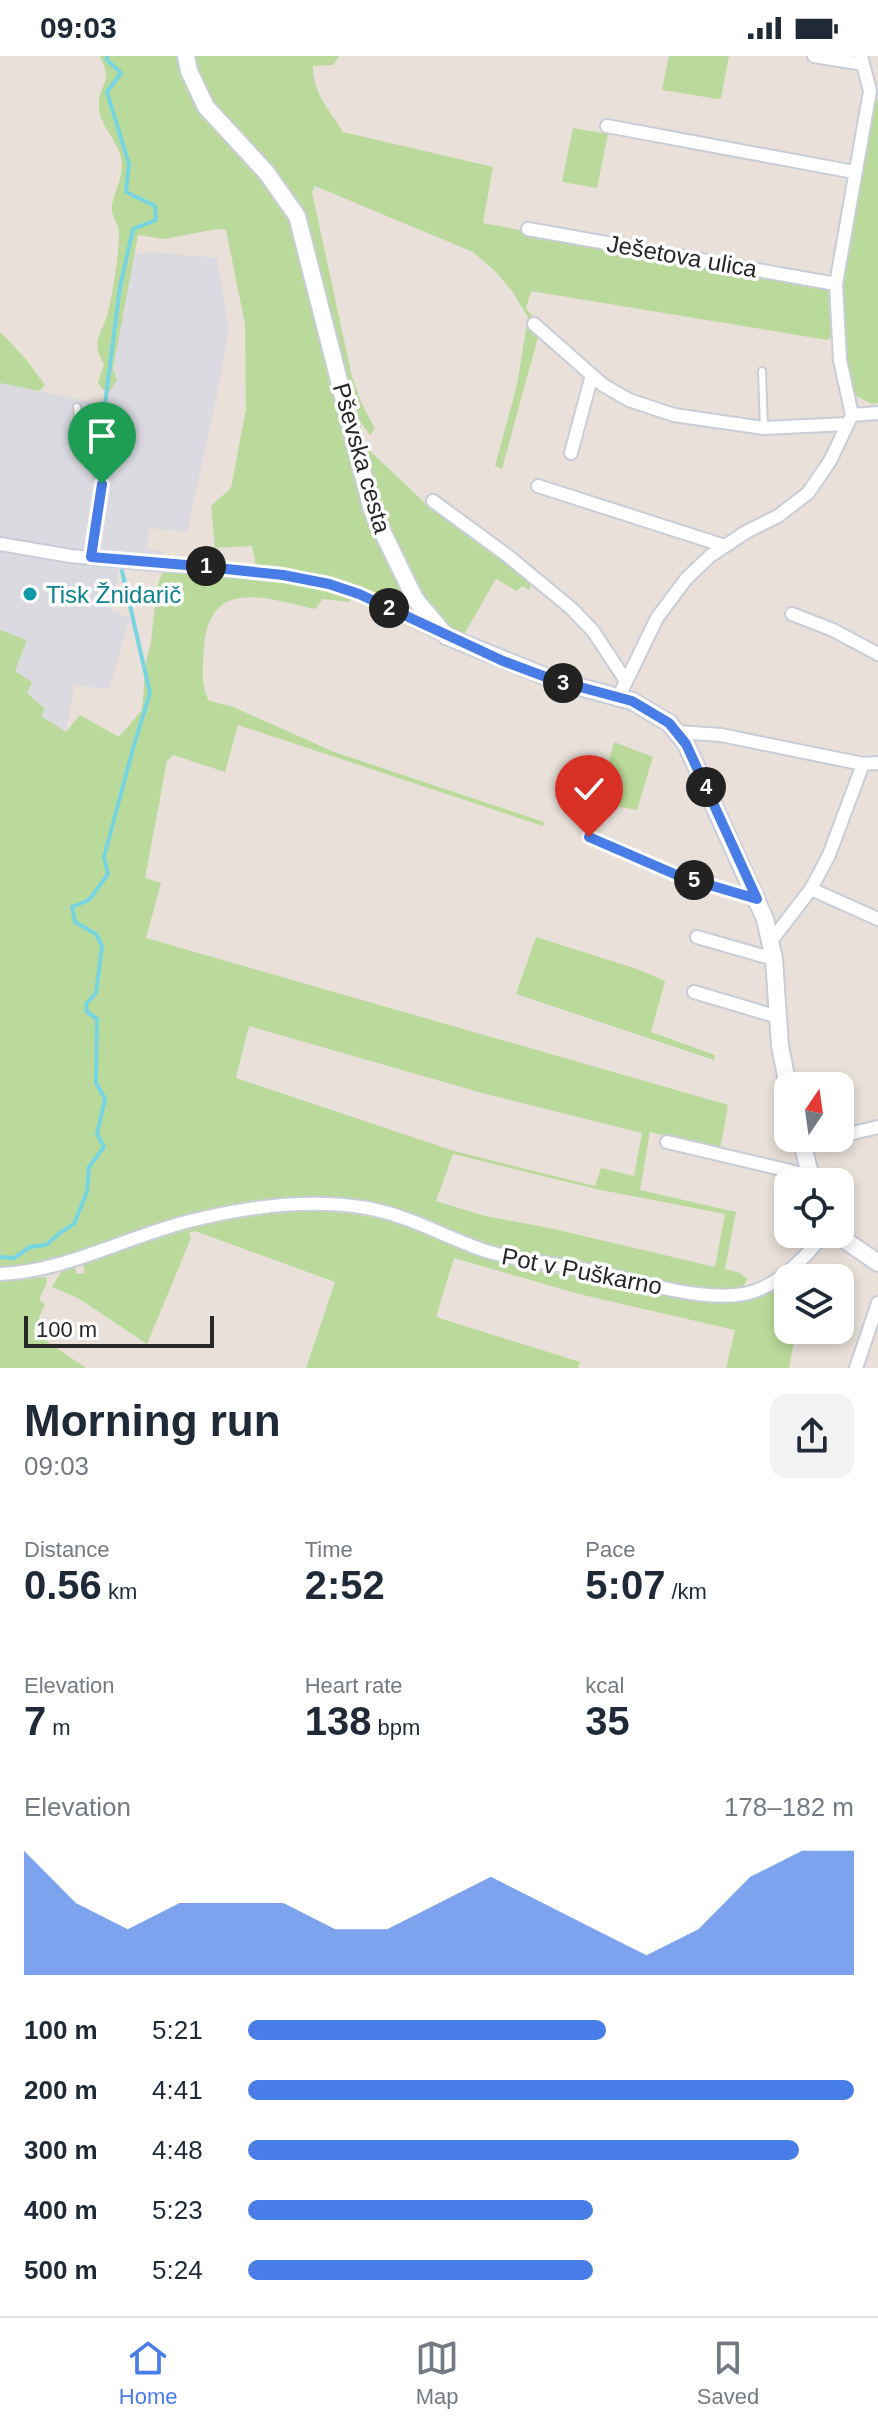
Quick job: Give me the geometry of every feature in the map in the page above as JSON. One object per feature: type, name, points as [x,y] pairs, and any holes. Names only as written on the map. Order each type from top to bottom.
[{"type":"street","name":"Pševska cesta","points":[[186,56],[189,71],[206,107],[266,172],[297,216],[372,510],[415,599],[446,636],[554,680],[648,710],[678,732]]},
{"type":"street","points":[[618,698],[657,618],[698,566],[725,546],[778,516],[808,493],[830,461],[850,419],[840,360],[836,284],[854,172],[874,92],[862,60],[814,56]]},
{"type":"street","points":[[607,126],[854,172]]},
{"type":"street","name":"Ješetova ulica","points":[[528,229],[836,284]]},
{"type":"street","points":[[534,324],[603,385],[629,400],[674,415],[764,428],[878,413]]},
{"type":"street","points":[[571,453],[592,375]]},
{"type":"street","points":[[538,486],[725,546]]},
{"type":"street","points":[[433,501],[508,556],[572,609],[593,631],[626,681]]},
{"type":"street","points":[[0,544],[91,557],[283,575],[329,584],[359,594],[446,636]]},
{"type":"street","points":[[792,614],[833,630],[878,654]]},
{"type":"street","points":[[678,732],[721,735],[863,764],[878,763]]},
{"type":"street","points":[[678,732],[757,899],[771,941],[785,1072]]},
{"type":"street","points":[[771,941],[811,889],[829,855],[863,764]]},
{"type":"street","points":[[589,837],[679,876],[757,899]]},
{"type":"street","points":[[811,889],[878,919]]},
{"type":"street","points":[[697,937],[774,959]]},
{"type":"street","points":[[694,992],[778,1017]]},
{"type":"street","points":[[854,1133],[878,1127]]},
{"type":"street","points":[[667,1142],[774,1169]]},
{"type":"street","name":"Pot v Puškarno","points":[[0,1274],[39,1270],[186,1222],[279,1204],[338,1205],[403,1217],[484,1251],[524,1262],[578,1268],[695,1294],[738,1295],[767,1286],[792,1269],[811,1248]]},
{"type":"street","points":[[854,1246],[878,1263]]},
{"type":"street","points":[[856,1368],[878,1303]]},
{"type":"lane","points":[[762,371],[764,428]]},
{"type":"lane","points":[[77,407],[81,441],[102,484],[91,557]]},
{"type":"shaded area","points":[[152,252],[217,258],[229,329],[187,532],[149,528],[147,549],[162,551],[162,573],[119,569],[111,611],[130,618],[109,689],[74,685],[66,732],[41,716],[44,709],[26,693],[15,671],[27,640],[0,630],[0,383],[101,404],[117,380],[113,369],[134,254]]},
{"type":"green space","points":[[100,56],[179,56],[287,214],[297,237],[352,434],[424,502],[485,545],[531,584],[529,590],[522,586],[517,591],[496,579],[463,636],[349,583],[256,565],[252,546],[215,548],[211,506],[231,488],[246,409],[245,324],[226,230],[164,239],[138,235],[113,369],[117,380],[109,392],[102,389],[98,382],[104,365],[97,343],[108,313],[117,262],[119,233],[112,209],[122,164],[118,149],[100,115],[99,100],[106,73]]},
{"type":"green space","points":[[193,56],[339,56],[333,65],[313,66],[313,75],[323,101],[343,132],[493,167],[483,223],[828,287],[832,337],[827,340],[531,291],[526,308],[541,326],[502,469],[495,466],[517,385],[528,317],[512,291],[473,252],[315,186],[312,192],[352,377],[375,429],[370,435],[355,415],[309,235],[266,159],[209,99]]},
{"type":"green space","points":[[669,56],[729,56],[721,98],[662,90]]},
{"type":"green space","points":[[878,98],[878,403],[872,404],[856,396],[845,368],[841,293],[852,209],[874,100]]},
{"type":"green space","points":[[573,128],[608,134],[597,188],[562,182]]},
{"type":"green space","points":[[0,332],[45,385],[39,391],[0,383]]},
{"type":"green space","points":[[162,573],[233,576],[284,581],[352,599],[348,602],[323,599],[315,609],[261,598],[244,598],[229,601],[217,609],[209,624],[204,646],[203,681],[209,701],[231,706],[334,752],[544,822],[543,826],[238,725],[225,772],[173,755],[167,761],[145,878],[161,883],[146,938],[728,1105],[720,1150],[650,1132],[640,1190],[736,1212],[725,1269],[740,1273],[747,1279],[743,1288],[697,1288],[599,1268],[505,1254],[410,1214],[316,1198],[285,1199],[185,1217],[55,1261],[0,1269],[0,630],[27,640],[15,671],[32,682],[27,693],[45,709],[41,716],[66,732],[80,715],[119,737],[142,710],[157,587]],"holes":[[[249,1026],[482,1093],[642,1133],[634,1176],[601,1168],[595,1186],[454,1151],[236,1078]],[[453,1154],[596,1189],[725,1214],[715,1267],[485,1216],[436,1201]]]},
{"type":"green space","points":[[614,742],[653,757],[637,810],[597,803]]},
{"type":"green space","points":[[536,937],[665,981],[651,1032],[715,1055],[714,1060],[516,994]]},
{"type":"green space","points":[[303,1209],[349,1213],[393,1222],[509,1265],[611,1281],[679,1297],[724,1302],[746,1299],[774,1289],[774,1344],[793,1344],[789,1368],[726,1368],[735,1330],[579,1294],[454,1258],[436,1317],[580,1362],[578,1368],[306,1368],[335,1282],[195,1231],[189,1233],[191,1238],[147,1344],[78,1298],[52,1287],[61,1272],[75,1268],[77,1274],[85,1273],[83,1265],[164,1237],[274,1211]]},
{"type":"green space","points":[[46,1277],[47,1282],[39,1299],[45,1304],[33,1332],[86,1368],[0,1368],[0,1282]]},
{"type":"waterway","points":[[105,404],[120,287],[133,229],[156,220],[155,206],[126,192],[129,164],[107,92],[121,73],[107,60],[107,56]]},
{"type":"waterway","points":[[0,1257],[14,1258],[30,1247],[46,1245],[74,1224],[87,1192],[89,1167],[104,1147],[97,1134],[105,1099],[96,1083],[97,1019],[87,1012],[86,1004],[96,993],[102,946],[96,934],[75,922],[72,907],[89,900],[108,874],[104,857],[150,693],[122,571]]},
{"type":"place","name":"Tisk Žnidarič","points":[[30,594]]},
{"type":"route","points":[[102,484],[91,557],[283,575],[329,584],[359,594],[503,661],[592,692],[632,701],[659,716],[678,732],[686,744],[757,899],[679,876],[589,837]]}]
